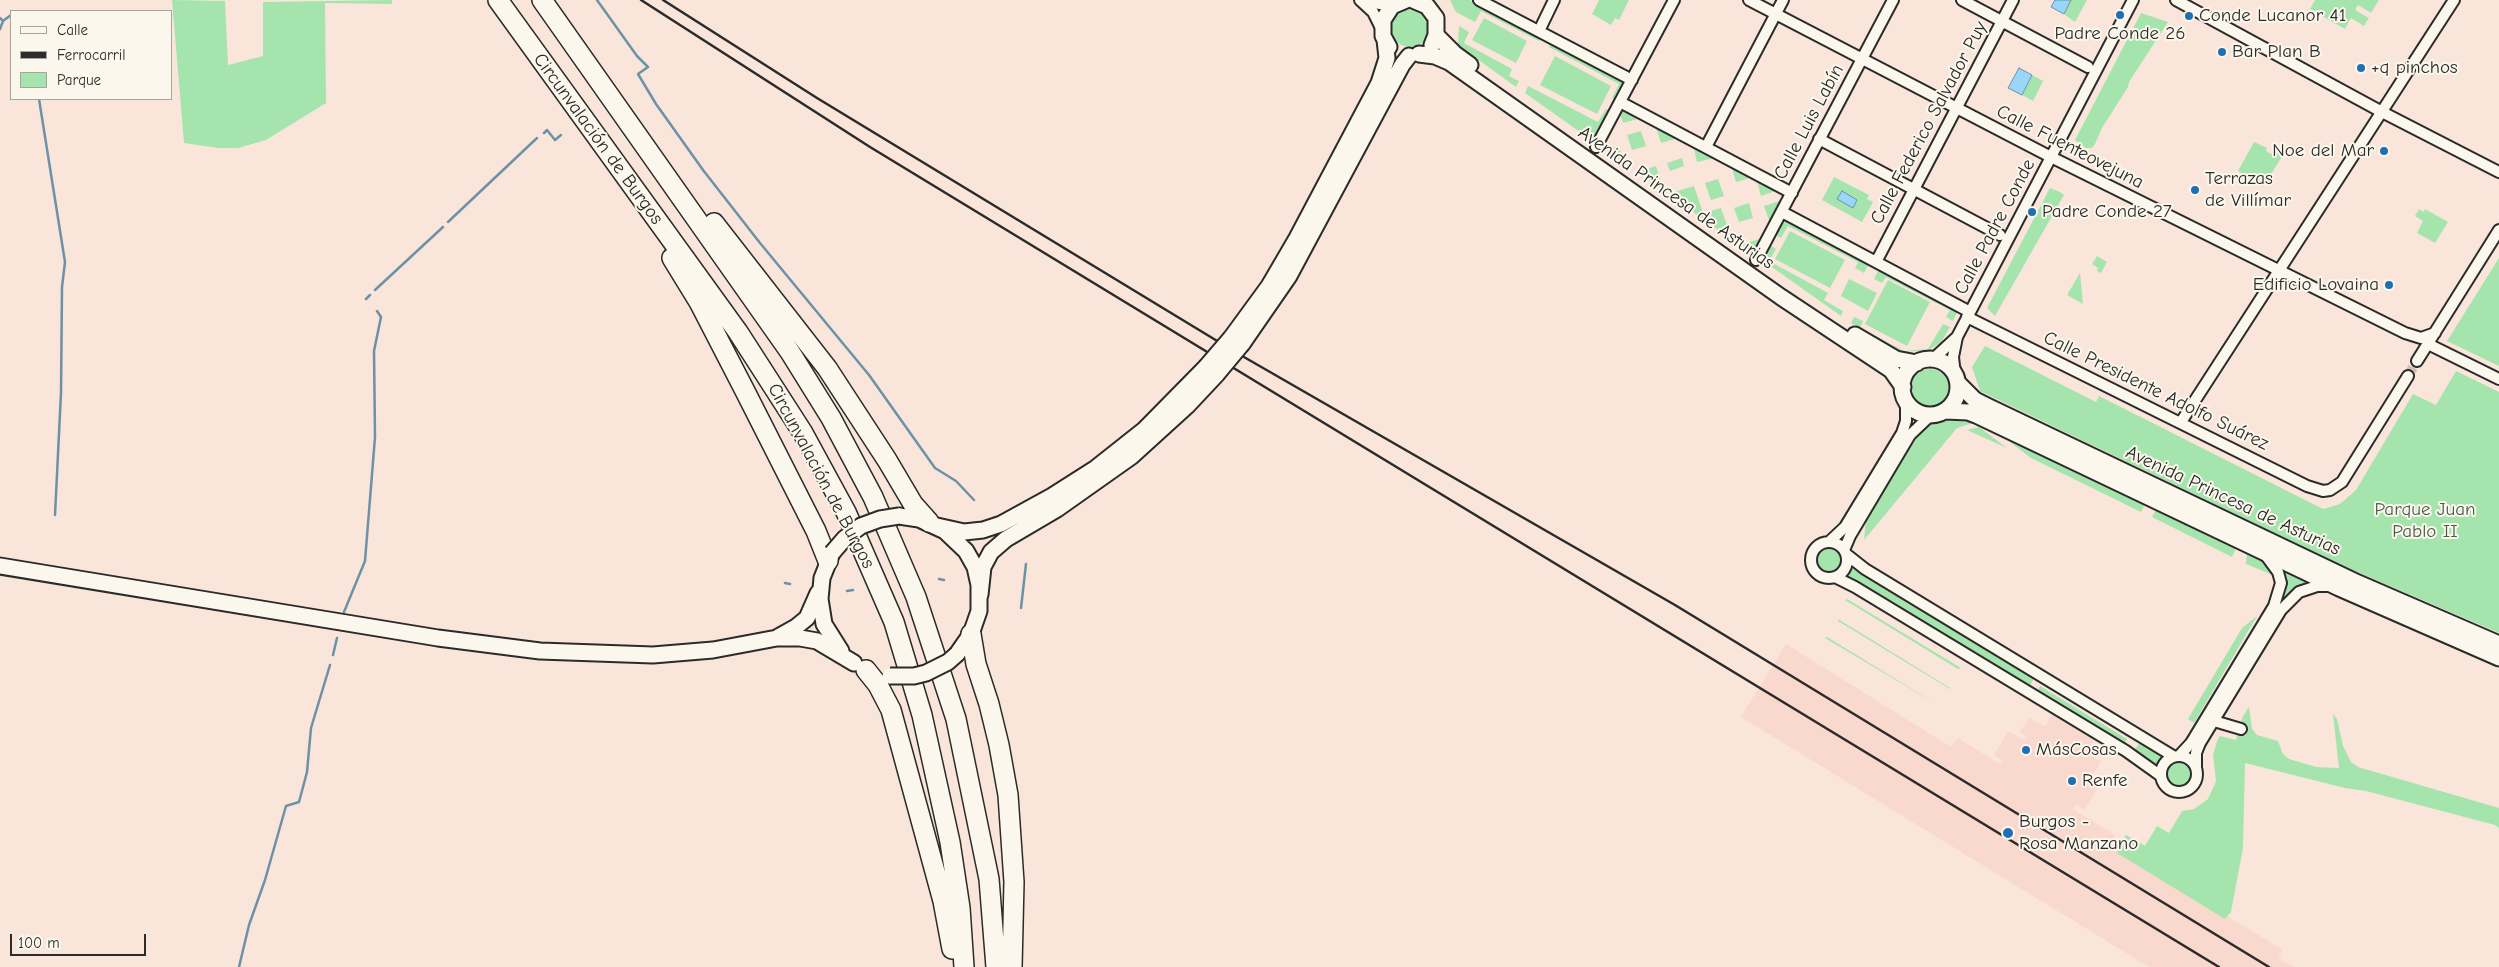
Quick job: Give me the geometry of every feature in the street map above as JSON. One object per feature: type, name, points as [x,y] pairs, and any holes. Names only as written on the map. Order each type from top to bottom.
[{"type":"highway","name":"Circunvalación de Burgos","points":[[498,0],[712,294],[765,372],[803,433],[846,512],[894,622],[932,753],[959,898],[964,967]]},
{"type":"highway","name":"Circunvalación de Burgos","points":[[542,0],[790,352],[831,418],[873,497],[916,597],[956,719],[989,879],[996,967]]},
{"type":"highway","points":[[559,24],[795,324],[855,410],[913,504],[933,524]]},
{"type":"highway","points":[[559,86],[653,227],[699,302],[830,557]]},
{"type":"highway","points":[[971,634],[973,651],[999,744],[1008,803],[1014,882],[1012,967]]},
{"type":"highway","points":[[860,666],[878,685],[891,710],[943,901],[955,967]]},
{"type":"main road","points":[[1237,341],[1297,238],[1379,83],[1387,58],[1383,34],[1384,15],[1392,6],[1406,0]]},
{"type":"main road","points":[[0,566],[438,638],[540,651],[652,655],[713,650],[777,638],[817,641],[860,666],[890,676],[926,673],[942,665],[957,654],[971,634],[977,619],[983,567],[991,552],[1006,539],[1057,509],[1132,456],[1187,406],[1212,370],[1289,276],[1402,65],[1414,55],[1429,48],[1436,35],[1437,24],[1433,5],[1413,0]]},
{"type":"main road","name":"Avenida Princesa de Asturias","points":[[1383,34],[1394,51],[1414,55],[1435,56],[1449,62],[1780,297],[1891,370],[1905,401]]},
{"type":"main road","name":"Avenida Princesa de Asturias","points":[[1436,35],[1455,54],[1824,315],[1896,359],[1924,361]]},
{"type":"main road","points":[[1924,361],[1941,362],[1957,379],[1956,399],[1946,411],[1931,415],[1913,409],[1905,401],[1907,373],[1924,361]]},
{"type":"main road","points":[[777,638],[791,631],[807,618],[830,557],[845,538],[861,526],[880,519],[899,516],[964,532],[983,530],[1001,524],[1052,496],[1096,468],[1144,430],[1212,370]]},
{"type":"main road","name":"Avenida Princesa de Asturias","points":[[1957,379],[1975,400],[2358,583],[2499,644]]},
{"type":"main road","name":"Avenida Princesa de Asturias","points":[[1946,411],[1961,411],[1976,415],[2339,588],[2499,658]]},
{"type":"main road","points":[[933,524],[953,536],[966,551],[974,567],[980,595]]},
{"type":"main road","points":[[820,586],[821,611],[829,635],[836,646],[860,666]]},
{"type":"street","points":[[1360,0],[1392,6]]},
{"type":"street","points":[[1360,0],[1373,12],[1383,34]]},
{"type":"street","points":[[1479,0],[1632,80]]},
{"type":"street","points":[[1538,31],[1554,0]]},
{"type":"street","points":[[1596,147],[1674,0]]},
{"type":"street","name":"Calle Fuenteovejuna","points":[[1749,0],[2051,158],[2405,333],[2421,338],[2434,334]]},
{"type":"street","points":[[1706,148],[1783,0]]},
{"type":"street","name":"Calle Luis Labín","points":[[1756,260],[1893,0]]},
{"type":"street","points":[[1962,0],[2088,67]]},
{"type":"street","name":"Calle Federico Salvador Puy","points":[[1876,262],[2013,0]]},
{"type":"street","name":"Calle Padre Conde","points":[[1957,379],[1953,357],[1957,337],[2133,0]]},
{"type":"street","points":[[2176,0],[2382,112],[2499,172]]},
{"type":"street","points":[[2181,422],[2454,0]]},
{"type":"street","points":[[1620,102],[1792,193]]},
{"type":"street","points":[[1819,140],[2000,235]]},
{"type":"street","name":"Calle Presidente Adolfo Suárez","points":[[1782,212],[1876,262],[1969,315],[2315,490],[2330,490],[2342,482],[2408,376]]},
{"type":"street","points":[[2499,230],[2428,344],[2499,379]]},
{"type":"street","name":"Calle Fuenteovejuna","points":[[2405,333],[2415,343],[2419,359],[2428,344]]},
{"type":"street","name":"Calle Padre Conde","points":[[1924,361],[1957,337]]},
{"type":"street","points":[[1905,401],[1902,433],[1845,527],[1829,542],[1818,546],[1814,550],[1812,565],[1822,577],[1836,577],[1855,587],[2126,751],[2161,776],[2165,785],[2171,790],[2185,792],[2196,782],[2197,748],[2281,610],[2299,592],[2317,586],[2327,585],[2339,588]]},
{"type":"street","points":[[1836,577],[1846,565],[1845,552],[1850,536],[1910,435],[1931,415]]},
{"type":"street","points":[[1829,542],[1834,543],[1865,569],[2176,756],[2187,757],[2196,767]]},
{"type":"street","name":"Avenida Princesa de Asturias","points":[[2176,756],[2191,742],[2274,606],[2280,593],[2278,572],[2273,563],[2256,549]]},
{"type":"street","points":[[2214,720],[2241,729]]},
{"type":"street","points":[[2161,776],[2163,764],[2176,756]]},
{"type":"shaded area","name":"Burgos - Rosa Manzano","points":[[1786,644],[1951,747],[1958,738],[2000,764],[2002,760],[1994,755],[2008,731],[2024,740],[2026,736],[2020,732],[2029,718],[2045,727],[2055,709],[2097,735],[2086,752],[2101,762],[2092,776],[2086,772],[2084,776],[2099,786],[2084,810],[2076,805],[2073,809],[2115,835],[2110,845],[2283,950],[2278,958],[2293,967],[2149,967],[1741,717]]},
{"type":"green space","points":[[172,0],[225,1],[228,65],[263,56],[263,2],[392,0],[392,4],[325,3],[326,103],[266,140],[238,148],[218,148],[184,143]]},
{"type":"green space","points":[[1450,0],[1470,0],[1541,37],[1539,41],[1481,11],[1475,22],[1456,12]]},
{"type":"green space","points":[[1599,0],[1629,0],[1619,20],[1615,18],[1611,25],[1592,14]]},
{"type":"green space","points":[[2071,0],[2087,0],[2075,22],[2064,14]]},
{"type":"green space","points":[[2315,0],[2379,0],[2371,13],[2358,5],[2355,10],[2369,18],[2364,26],[2351,18],[2345,29],[2310,9]]},
{"type":"green space","points":[[1410,9],[1424,14],[1429,28],[1424,42],[1410,47],[1396,42],[1391,28],[1396,14]]},
{"type":"green space","points":[[2141,13],[2168,22],[2129,82],[2128,87],[2102,128],[2095,144],[2092,148],[2086,148],[2075,140]]},
{"type":"green space","points":[[1484,18],[1527,41],[1516,63],[1472,40]]},
{"type":"green space","points":[[1459,26],[1469,32],[1464,43],[1512,69],[1509,76],[1519,81],[1516,87],[1458,45]]},
{"type":"green space","points":[[1551,43],[1626,82],[1616,100],[1612,98],[1619,84],[1549,47]]},
{"type":"green space","points":[[1555,56],[1611,86],[1597,114],[1540,85]]},
{"type":"green space","points":[[2032,75],[2043,81],[2033,101],[2022,95]]},
{"type":"green space","points":[[1528,86],[1598,122],[1606,109],[1611,111],[1594,142],[1525,93]]},
{"type":"green space","points":[[1623,108],[1641,118],[1623,123],[1620,114]]},
{"type":"green space","points":[[1655,125],[1678,138],[1661,143]]},
{"type":"green space","points":[[1641,131],[1646,146],[1632,150],[1627,135]]},
{"type":"green space","points":[[2254,142],[2267,148],[2266,151],[2271,154],[2274,151],[2283,155],[2263,187],[2238,171]]},
{"type":"green space","points":[[1693,145],[1715,158],[1697,162]]},
{"type":"green space","points":[[1619,146],[1624,163],[1606,150]]},
{"type":"green space","points":[[1682,158],[1684,166],[1670,171],[1667,163]]},
{"type":"green space","points":[[1731,165],[1753,177],[1736,182]]},
{"type":"green space","points":[[1656,166],[1664,191],[1637,172]]},
{"type":"green space","points":[[1756,177],[1779,190],[1761,196]]},
{"type":"green space","points":[[1834,177],[1869,195],[1867,199],[1873,202],[1862,222],[1822,200]]},
{"type":"green space","points":[[1718,179],[1724,196],[1711,200],[1705,183]]},
{"type":"green space","points":[[1694,186],[1703,213],[1721,208],[1732,240],[1668,194]]},
{"type":"green space","points":[[2050,188],[2064,195],[1995,316],[1987,308]]},
{"type":"green space","points":[[1783,200],[1770,223],[1764,206]]},
{"type":"green space","points":[[1749,203],[1753,218],[1739,222],[1734,208]]},
{"type":"green space","points":[[2419,209],[2424,212],[2425,209],[2448,222],[2435,243],[2417,233],[2423,221],[2415,216]]},
{"type":"green space","points":[[1784,219],[1869,263],[1864,273],[1855,268],[1858,262],[1788,226],[1781,238],[1776,235]]},
{"type":"green space","points":[[1790,231],[1845,260],[1830,288],[1775,259]]},
{"type":"green space","points":[[1762,238],[1754,254],[1740,245]]},
{"type":"green space","points":[[1770,245],[1776,249],[1769,261],[1828,293],[1824,300],[1843,311],[1841,316],[1762,260]]},
{"type":"green space","points":[[2097,256],[2107,262],[2101,273],[2092,264]]},
{"type":"green space","points":[[2499,258],[2499,366],[2447,341]]},
{"type":"green space","points":[[1879,269],[1958,310],[1953,321],[1946,317],[1950,310],[1886,277],[1882,283],[1874,279]]},
{"type":"green space","points":[[2080,273],[2083,304],[2067,295]]},
{"type":"green space","points":[[1849,279],[1877,293],[1868,311],[1841,296]]},
{"type":"green space","points":[[1888,280],[1930,302],[1907,346],[1865,324]]},
{"type":"green space","points":[[1854,317],[1863,321],[1860,328],[1904,351],[1928,349],[1943,324],[1950,327],[1941,342],[1929,350],[1903,352],[1851,323]]},
{"type":"green space","name":"Parque Juan Pablo II","points":[[1985,346],[2096,402],[2099,396],[2323,509],[2340,504],[2356,490],[2413,394],[2436,405],[2456,371],[2499,392],[2499,633],[2341,565],[1980,391],[1972,367]]},
{"type":"green space","points":[[1930,369],[1937,370],[1943,375],[1948,381],[1948,395],[1943,401],[1937,406],[1930,407],[1923,406],[1917,401],[1912,395],[1911,388],[1912,381],[1917,375],[1923,370]]},
{"type":"green space","points":[[1955,417],[1979,421],[1957,428],[1864,540],[1866,520],[1921,430],[1930,424]]},
{"type":"green space","points":[[1989,426],[2146,502],[2141,512],[2031,458]]},
{"type":"green space","points":[[1979,427],[2007,448],[1967,430]]},
{"type":"green space","points":[[2157,508],[2237,546],[2232,557],[2152,517]]},
{"type":"green space","points":[[1829,547],[1838,551],[1842,560],[1838,569],[1829,573],[1820,569],[1816,560],[1820,551]]},
{"type":"green space","points":[[2247,551],[2265,562],[2273,575],[2246,564]]},
{"type":"green space","points":[[1853,567],[2034,678],[2029,688],[1847,577]]},
{"type":"green space","points":[[2282,568],[2313,583],[2291,593],[2283,600],[2286,590]]},
{"type":"green space","points":[[1847,599],[1961,668],[1958,669],[1845,600]]},
{"type":"green space","points":[[2257,616],[2194,723],[2188,719],[2242,628]]},
{"type":"green space","points":[[1838,619],[1950,688],[1950,689],[1838,621]]},
{"type":"green space","points":[[1827,637],[1938,705],[1825,638]]},
{"type":"green space","points":[[2040,686],[2127,739],[2125,743],[2038,690]]},
{"type":"green space","points":[[2249,707],[2252,729],[2257,735],[2278,741],[2283,754],[2289,759],[2316,767],[2339,768],[2333,714],[2337,719],[2343,746],[2351,762],[2358,767],[2499,808],[2499,828],[2495,825],[2366,791],[2345,788],[2245,763],[2243,848],[2231,912],[2225,919],[2117,853],[2126,835],[2145,846],[2157,826],[2169,833],[2182,811],[2194,809],[2208,799],[2216,781],[2213,755],[2217,741],[2220,736],[2236,740],[2243,716]]},
{"type":"green space","points":[[2140,742],[2163,756],[2157,766],[2134,751]]},
{"type":"green space","points":[[2180,761],[2189,765],[2193,774],[2189,783],[2180,787],[2171,783],[2167,774],[2171,765]]},
{"type":"water","points":[[2055,0],[2071,0],[2064,14],[2051,7]]},
{"type":"water","points":[[2019,68],[2032,75],[2022,95],[2008,88]]},
{"type":"water","points":[[1842,191],[1857,200],[1853,208],[1837,199]]},
{"type":"waterway","points":[[597,0],[637,56],[648,67],[638,74],[656,104],[703,170],[760,243],[869,375],[935,468],[956,481],[974,500]]},
{"type":"waterway","points":[[0,18],[3,21],[10,16]]},
{"type":"waterway","points":[[0,29],[3,21]]},
{"type":"waterway","points":[[39,100],[65,262],[62,287],[61,393],[55,515]]},
{"type":"waterway","points":[[544,133],[547,130],[555,140],[561,135]]},
{"type":"waterway","points":[[448,222],[537,138]]},
{"type":"waterway","points":[[375,290],[443,227]]},
{"type":"waterway","points":[[366,299],[370,295]]},
{"type":"waterway","points":[[344,612],[365,561],[375,437],[374,351],[381,317],[377,311]]},
{"type":"waterway","points":[[1021,608],[1026,564]]},
{"type":"waterway","points":[[939,579],[944,580]]},
{"type":"waterway","points":[[785,583],[790,584]]},
{"type":"waterway","points":[[847,591],[853,590]]},
{"type":"waterway","points":[[333,655],[337,638]]},
{"type":"waterway","points":[[239,967],[249,925],[265,880],[286,806],[299,802],[307,772],[311,728],[330,665]]},
{"type":"tunnel","points":[[2408,376],[2417,361]]},
{"type":"railway","points":[[641,0],[870,147],[2219,967]]},
{"type":"railway","points":[[663,0],[817,98],[1237,353],[1675,605],[2269,967]]},
{"type":"place","name":"Padre Conde 26","points":[[2120,15]]},
{"type":"place","name":"Conde Lucanor 41","points":[[2189,16]]},
{"type":"place","name":"Bar Plan B","points":[[2222,52]]},
{"type":"place","name":"+q pinchos","points":[[2361,68]]},
{"type":"place","name":"Noe del Mar","points":[[2384,151]]},
{"type":"place","name":"Terrazas de Villímar","points":[[2195,190]]},
{"type":"place","name":"Padre Conde 27","points":[[2032,212]]},
{"type":"place","name":"Edificio Lovaina","points":[[2389,285]]},
{"type":"place","name":"MásCosas","points":[[2026,750]]},
{"type":"place","name":"Renfe","points":[[2072,781]]},
{"type":"place","name":"Burgos - Rosa Manzano","points":[[2008,833]]}]
